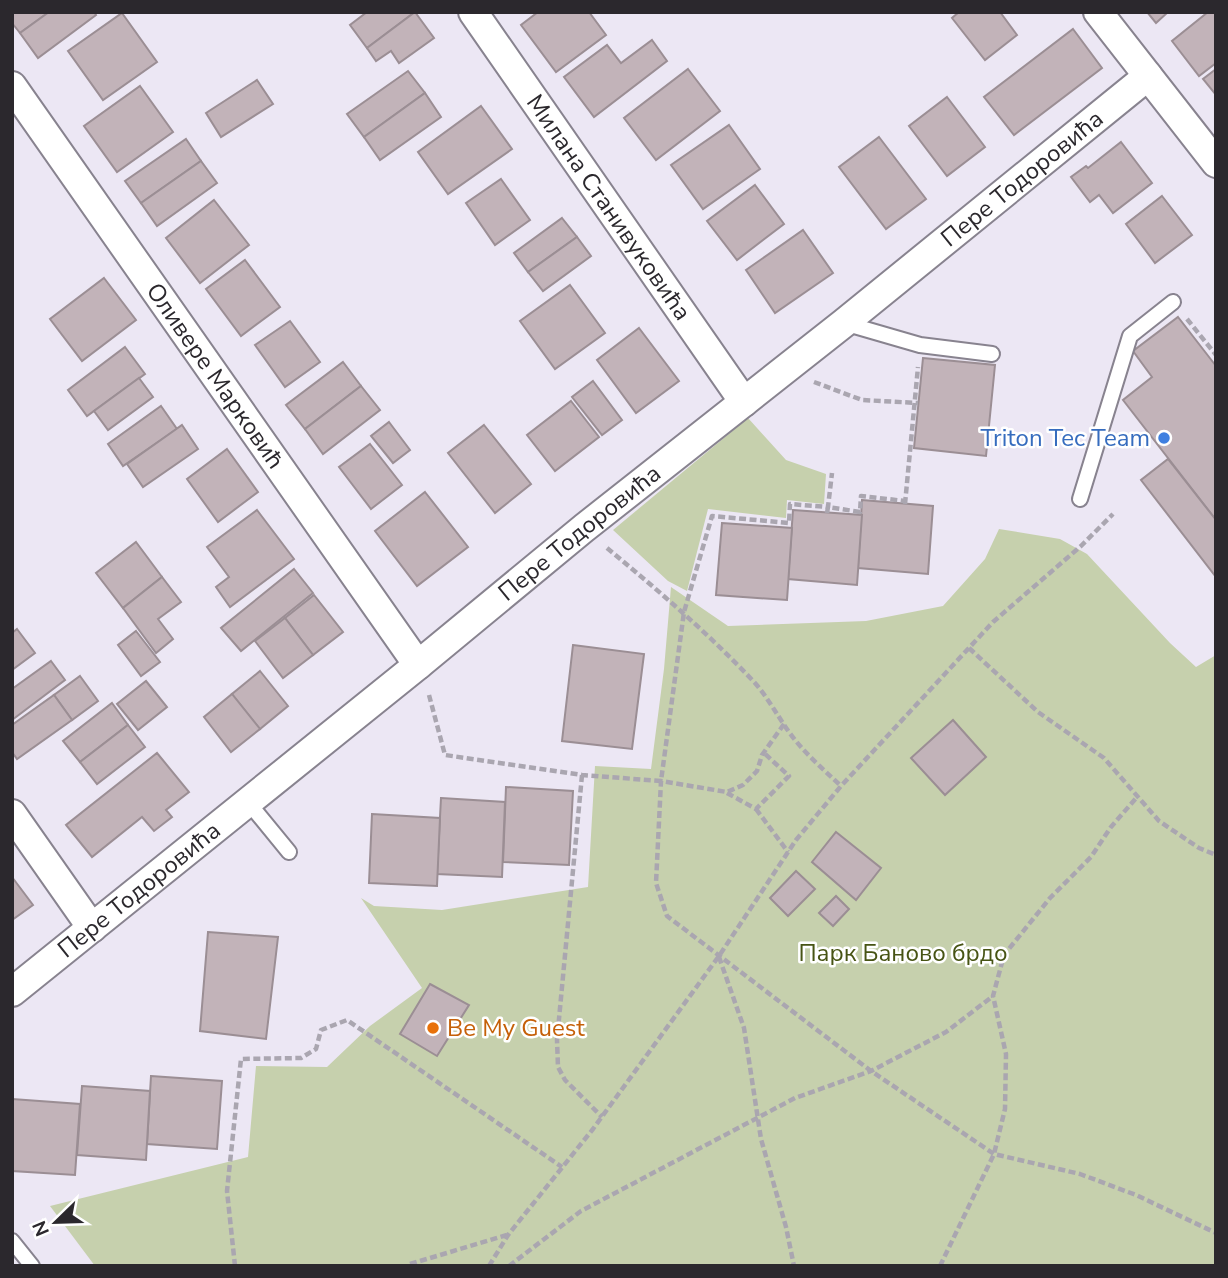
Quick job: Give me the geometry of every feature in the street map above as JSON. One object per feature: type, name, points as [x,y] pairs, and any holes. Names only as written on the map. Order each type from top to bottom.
[{"type":"street","name":"Милана Станивуковића","points":[[473,12],[744,401]]},
{"type":"street","points":[[1098,12],[1216,163]]},
{"type":"street","name":"Пере Тодоровића","points":[[12,992],[584,528],[844,323],[1148,76]]},
{"type":"street","name":"Оливере Марковић","points":[[12,86],[418,665]]},
{"type":"street","points":[[12,814],[92,928]]},
{"type":"lane","points":[[1080,499],[1130,336],[1173,302]]},
{"type":"lane","points":[[844,323],[920,345],[992,354]]},
{"type":"lane","points":[[248,802],[289,852]]},
{"type":"lane","points":[[12,1241],[32,1266]]},
{"type":"path","points":[[1173,302],[1216,355]]},
{"type":"path","points":[[920,345],[917,403],[905,503],[861,496],[860,512],[790,504],[789,523],[757,523],[712,516],[684,612],[662,781],[656,863],[660,901],[667,916],[719,956],[871,1071],[994,1154],[1091,1178],[1136,1195],[1216,1233]]},
{"type":"path","points":[[807,380],[862,400],[917,403]]},
{"type":"path","points":[[827,510],[832,473]]},
{"type":"path","points":[[489,1266],[508,1235],[602,1117],[719,956],[788,852],[841,786],[993,622],[1081,546],[1113,514]]},
{"type":"path","points":[[584,528],[684,612],[756,685],[810,758],[841,786]]},
{"type":"path","points":[[969,648],[1038,712],[1104,758],[1159,821],[1199,848],[1216,855]]},
{"type":"path","points":[[418,665],[425,677],[445,755],[582,775],[662,781],[727,793],[756,809],[788,852]]},
{"type":"path","points":[[727,793],[743,785],[757,771],[764,752],[784,724]]},
{"type":"path","points":[[756,809],[789,776],[764,752]]},
{"type":"path","points":[[582,775],[569,922],[560,989],[557,1054],[558,1067],[565,1080],[602,1117]]},
{"type":"path","points":[[940,1266],[994,1154],[1005,1109],[1006,1054],[993,996],[1004,955],[1050,898],[1091,857],[1111,827],[1137,797]]},
{"type":"path","points":[[719,956],[744,1028],[761,1139],[794,1266]]},
{"type":"path","points":[[509,1266],[581,1211],[796,1098],[871,1071],[946,1032],[993,996]]},
{"type":"path","points":[[234,1266],[227,1191],[241,1059],[301,1058],[316,1049],[321,1030],[347,1020],[562,1167]]},
{"type":"path","points":[[410,1265],[508,1235]]},
{"type":"green space","points":[[748,418],[786,460],[826,474],[824,504],[787,500],[786,518],[708,509],[687,591],[668,581],[613,530]]},
{"type":"green space","name":"Парк Баново брдо","points":[[999,529],[1060,539],[1087,554],[1196,667],[1216,655],[1216,1266],[95,1266],[50,1206],[248,1157],[256,1066],[327,1067],[370,1026],[422,988],[361,898],[374,906],[442,910],[588,887],[595,766],[651,769],[671,587],[728,626],[866,621],[943,606],[985,559]]},
{"type":"building","points":[[12,12],[49,12],[20,33],[12,23]]},
{"type":"building","points":[[49,12],[94,12],[96,15],[38,58],[20,33]]},
{"type":"building","points":[[367,12],[415,12],[367,48],[350,25]]},
{"type":"building","points":[[415,12],[434,38],[399,63],[391,51],[376,61],[367,48]]},
{"type":"building","points":[[538,12],[589,12],[606,35],[556,72],[521,25]]},
{"type":"building","points":[[959,12],[1000,12],[1017,35],[985,60],[952,18]]},
{"type":"building","points":[[1147,12],[1168,12],[1156,23]]},
{"type":"building","points":[[1208,12],[1216,12],[1216,63],[1199,76],[1172,41]]},
{"type":"building","points":[[122,13],[157,62],[103,100],[68,51]]},
{"type":"building","points":[[1073,29],[1102,68],[1014,135],[984,97]]},
{"type":"building","points":[[652,40],[667,61],[594,117],[564,77],[607,45],[621,63]]},
{"type":"building","points":[[688,69],[720,111],[656,160],[624,118]]},
{"type":"building","points":[[1216,69],[1216,95],[1203,79]]},
{"type":"building","points":[[408,71],[425,93],[364,137],[347,114]]},
{"type":"building","points":[[257,80],[273,104],[221,137],[206,113]]},
{"type":"building","points":[[140,86],[173,132],[117,172],[84,126]]},
{"type":"building","points":[[425,93],[441,117],[380,160],[364,137]]},
{"type":"building","points":[[947,97],[985,147],[947,176],[909,126]]},
{"type":"building","points":[[481,106],[512,149],[448,194],[418,152]]},
{"type":"building","points":[[729,125],[760,169],[703,209],[671,165]]},
{"type":"building","points":[[879,137],[926,199],[886,229],[839,167]]},
{"type":"building","points":[[186,139],[201,161],[141,203],[125,181]]},
{"type":"building","points":[[1121,142],[1152,183],[1113,213],[1099,195],[1090,202],[1071,177],[1086,166],[1088,168]]},
{"type":"building","points":[[201,161],[217,183],[157,226],[141,203]]},
{"type":"building","points":[[501,179],[530,220],[495,245],[466,203]]},
{"type":"building","points":[[755,185],[784,224],[737,260],[707,221]]},
{"type":"building","points":[[1162,196],[1192,235],[1155,263],[1126,224]]},
{"type":"building","points":[[214,200],[249,245],[200,283],[166,238]]},
{"type":"building","points":[[562,218],[577,237],[528,272],[514,253]]},
{"type":"building","points":[[803,230],[833,273],[775,313],[746,270]]},
{"type":"building","points":[[577,237],[591,256],[543,291],[528,272]]},
{"type":"building","points":[[245,260],[280,307],[241,336],[206,289]]},
{"type":"building","points":[[104,278],[136,320],[82,361],[50,319]]},
{"type":"building","points":[[570,285],[605,333],[555,369],[520,321]]},
{"type":"building","points":[[1178,317],[1216,366],[1216,520],[1123,400],[1152,377],[1133,351]]},
{"type":"building","points":[[290,321],[320,362],[285,387],[255,345]]},
{"type":"building","points":[[639,328],[679,381],[636,413],[597,360]]},
{"type":"building","points":[[125,347],[145,374],[87,416],[68,390]]},
{"type":"building","points":[[923,358],[995,365],[986,456],[914,448]]},
{"type":"building","points":[[343,362],[361,386],[305,429],[286,405]]},
{"type":"building","points":[[139,378],[153,397],[108,430],[94,411]]},
{"type":"building","points":[[593,381],[622,420],[602,435],[572,397]]},
{"type":"building","points":[[361,386],[380,410],[323,454],[305,429]]},
{"type":"building","points":[[571,401],[599,437],[555,471],[527,435]]},
{"type":"building","points":[[161,406],[177,429],[123,466],[108,444]]},
{"type":"building","points":[[389,422],[410,450],[393,463],[371,436]]},
{"type":"building","points":[[182,425],[198,449],[143,487],[127,464]]},
{"type":"building","points":[[484,425],[531,484],[495,513],[448,453]]},
{"type":"building","points":[[370,444],[402,485],[371,509],[339,467]]},
{"type":"building","points":[[227,449],[258,492],[218,522],[187,479]]},
{"type":"building","points":[[1168,459],[1216,520],[1216,577],[1141,480]]},
{"type":"building","points":[[425,492],[468,547],[417,586],[375,531]]},
{"type":"building","points":[[862,500],[933,506],[928,574],[858,568]]},
{"type":"building","points":[[257,510],[294,559],[230,607],[216,587],[229,577],[207,547]]},
{"type":"building","points":[[793,510],[862,515],[857,585],[788,579]]},
{"type":"building","points":[[722,523],[792,528],[787,600],[716,595]]},
{"type":"building","points":[[136,542],[162,577],[123,608],[96,573]]},
{"type":"building","points":[[294,569],[313,593],[241,651],[221,628]]},
{"type":"building","points":[[162,577],[181,602],[158,619],[173,639],[156,653],[123,608]]},
{"type":"building","points":[[314,595],[343,632],[313,655],[285,618]]},
{"type":"building","points":[[285,618],[313,655],[283,678],[255,641]]},
{"type":"building","points":[[17,629],[35,653],[12,670],[12,633]]},
{"type":"building","points":[[136,631],[160,662],[141,676],[118,645]]},
{"type":"building","points":[[573,645],[644,654],[632,749],[562,741]]},
{"type":"building","points":[[51,661],[65,680],[12,720],[12,689]]},
{"type":"building","points":[[260,671],[288,706],[260,729],[232,694]]},
{"type":"building","points":[[80,676],[98,701],[72,720],[54,695]]},
{"type":"building","points":[[146,681],[167,707],[138,730],[117,704]]},
{"type":"building","points":[[232,694],[260,729],[231,752],[204,717]]},
{"type":"building","points":[[54,695],[72,720],[17,759],[12,752],[12,725]]},
{"type":"building","points":[[112,703],[128,725],[80,762],[63,741]]},
{"type":"building","points":[[953,720],[986,757],[945,795],[911,758]]},
{"type":"building","points":[[128,725],[145,747],[97,784],[80,762]]},
{"type":"building","points":[[157,753],[189,792],[166,810],[172,817],[154,831],[142,817],[92,857],[66,825]]},
{"type":"building","points":[[506,787],[573,791],[569,865],[503,862]]},
{"type":"building","points":[[441,798],[505,802],[502,877],[437,874]]},
{"type":"building","points":[[372,814],[440,818],[437,886],[369,883]]},
{"type":"building","points":[[836,832],[881,868],[856,900],[812,862]]},
{"type":"building","points":[[796,871],[815,889],[788,916],[770,898]]},
{"type":"building","points":[[12,877],[33,905],[12,920]]},
{"type":"building","points":[[836,896],[849,909],[833,926],[819,913]]},
{"type":"building","points":[[208,932],[278,937],[266,1039],[200,1031]]},
{"type":"building","points":[[430,984],[469,1005],[437,1056],[400,1034]]},
{"type":"building","points":[[151,1076],[222,1081],[217,1149],[147,1144]]},
{"type":"building","points":[[82,1086],[150,1091],[146,1160],[77,1155]]},
{"type":"building","points":[[12,1099],[80,1104],[75,1175],[12,1171]]},
{"type":"place","name":"Triton Tec Team","points":[[1164,438]]},
{"type":"place","name":"Be My Guest","points":[[433,1028]]}]
